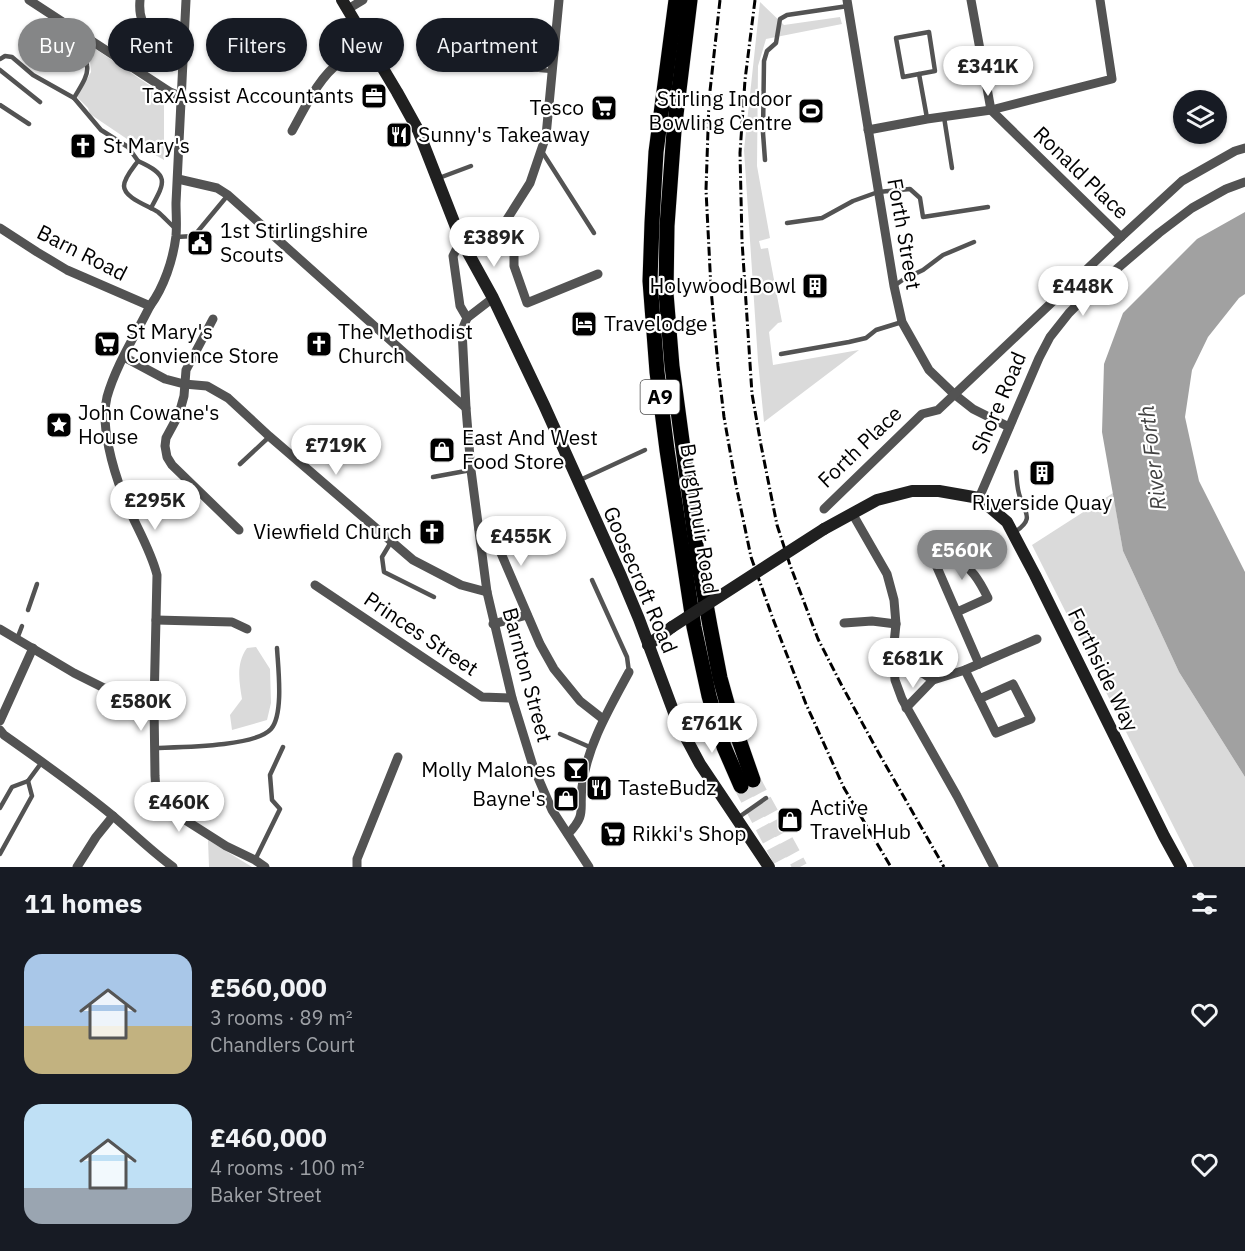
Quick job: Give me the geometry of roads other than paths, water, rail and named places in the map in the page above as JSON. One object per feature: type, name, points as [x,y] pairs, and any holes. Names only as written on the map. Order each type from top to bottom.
[{"type":"main road","name":"Burghmuir Road","points":[[675,0],[657,152],[652,223],[650,281],[657,372],[668,461],[694,627],[709,696],[721,736],[747,783],[710,626],[695,537],[671,356],[666,293],[667,226],[674,131],[690,0]]},
{"type":"main road","name":"Goosecroft Road","points":[[345,4],[353,18]]},
{"type":"main road","name":"Goosecroft Road","points":[[385,72],[418,130],[461,240],[493,298],[544,405],[621,576],[677,721],[700,764],[769,867]]},
{"type":"main road","points":[[648,645],[672,627],[824,529],[877,500],[912,491],[939,491],[979,498]]},
{"type":"main road","name":"Forthside Way","points":[[979,498],[1007,522],[1181,867]]},
{"type":"street","points":[[29,0],[56,18]]},
{"type":"street","points":[[140,0],[142,18]]},
{"type":"street","points":[[185,18],[186,0]]},
{"type":"street","points":[[345,4],[363,0]]},
{"type":"street","points":[[557,18],[559,0]]},
{"type":"street","points":[[971,0],[991,110]]},
{"type":"street","points":[[868,130],[991,110],[1112,79],[1100,0]]},
{"type":"street","name":"Forth Street","points":[[848,3],[878,192],[902,322],[929,370],[973,409],[1009,427]]},
{"type":"street","points":[[96,45],[170,92],[182,97]]},
{"type":"street","points":[[183,72],[176,233],[164,281],[157,297],[116,370],[107,400],[108,448],[123,496],[154,561],[157,575],[154,705],[156,790],[159,799],[182,818],[265,867]]},
{"type":"street","points":[[292,131],[330,72]]},
{"type":"street","points":[[468,252],[504,224],[530,183],[546,136],[552,72]]},
{"type":"street","name":"Ronald Place","points":[[991,110],[1121,237]]},
{"type":"street","name":"Forth Place","points":[[824,509],[922,414],[938,410],[1182,181],[1235,151],[1245,148]]},
{"type":"street","points":[[178,179],[217,188],[228,195],[466,408]]},
{"type":"street","name":"Shore Road","points":[[979,498],[1039,358],[1050,337],[1069,313],[1142,247],[1192,208],[1226,189],[1245,182]]},
{"type":"street","points":[[504,224],[514,245],[514,266],[527,303],[598,274]]},
{"type":"street","name":"Barn Road","points":[[0,228],[68,270],[150,306]]},
{"type":"street","points":[[461,240],[453,256],[460,306],[467,318],[493,298]]},
{"type":"street","name":"Barnton Street","points":[[467,318],[462,330],[466,408],[472,474],[493,624],[533,766],[552,810],[589,867]]},
{"type":"street","points":[[213,319],[186,370],[184,396],[179,414],[166,438],[165,446],[167,457],[172,465],[239,530]]},
{"type":"street","points":[[124,357],[165,379],[184,384],[207,386],[228,398],[413,560],[461,585],[487,592]]},
{"type":"street","points":[[852,513],[887,574],[894,600],[896,624],[893,653],[895,680],[906,708],[957,796],[994,867]]},
{"type":"street","points":[[479,529],[491,530],[540,644],[554,669],[580,701],[603,719]]},
{"type":"street","points":[[957,612],[988,598],[977,578],[966,566],[952,559],[933,558],[979,664]]},
{"type":"street","name":"Princes Street","points":[[315,585],[482,697],[512,698]]},
{"type":"street","points":[[493,624],[527,615]]},
{"type":"street","points":[[156,620],[231,622],[247,629]]},
{"type":"street","points":[[844,623],[872,621],[896,624]]},
{"type":"street","points":[[0,629],[74,673],[120,696],[154,705]]},
{"type":"street","points":[[906,708],[933,680],[965,670],[1037,639]]},
{"type":"street","points":[[0,720],[33,648]]},
{"type":"street","points":[[893,653],[933,680]]},
{"type":"street","points":[[965,670],[996,732],[1031,719],[1013,684],[980,699]]},
{"type":"street","points":[[568,834],[580,820],[581,790],[586,762],[603,719],[629,672]]},
{"type":"street","points":[[1,736],[42,762],[113,816],[158,863],[173,867]]},
{"type":"street","points":[[357,867],[357,859],[398,757]]},
{"type":"street","points":[[77,867],[113,816]]},
{"type":"lane","points":[[765,160],[764,61],[767,51],[776,42],[780,19],[788,15],[848,3]]},
{"type":"lane","points":[[928,32],[935,71],[919,74],[903,77],[896,38],[928,32]]},
{"type":"lane","points":[[0,59],[5,56],[12,57],[33,75],[74,98],[101,130],[128,147],[138,161],[153,168],[160,175],[163,183],[151,208]]},
{"type":"lane","points":[[0,70],[40,102]]},
{"type":"lane","points":[[74,98],[87,72]]},
{"type":"lane","points":[[919,74],[927,119]]},
{"type":"lane","points":[[0,105],[29,124]]},
{"type":"lane","points":[[944,117],[952,168]]},
{"type":"lane","points":[[541,150],[594,233]]},
{"type":"lane","points":[[138,161],[126,178],[124,185],[126,192],[157,212],[176,233],[194,236],[228,195]]},
{"type":"lane","points":[[436,178],[471,166]]},
{"type":"lane","points":[[787,223],[822,218],[853,201],[878,192],[909,189],[920,198],[923,217],[988,207]]},
{"type":"lane","points":[[894,286],[923,270],[943,255],[974,242]]},
{"type":"lane","points":[[781,354],[866,338],[876,330],[902,322]]},
{"type":"lane","points":[[240,464],[269,436]]},
{"type":"lane","points":[[578,482],[645,450]]},
{"type":"lane","points":[[1013,533],[1022,527],[1027,518],[1019,494],[1016,472]]},
{"type":"lane","points":[[433,477],[472,474]]},
{"type":"lane","points":[[391,542],[382,557],[384,572],[434,597]]},
{"type":"lane","points":[[592,580],[627,657],[629,672]]},
{"type":"lane","points":[[28,610],[37,584]]},
{"type":"lane","points":[[17,639],[22,626]]},
{"type":"lane","points":[[155,748],[234,743],[257,737],[271,730],[279,704],[280,691],[277,648]]},
{"type":"lane","points":[[560,734],[592,747]]},
{"type":"lane","points":[[255,860],[280,809],[272,800],[270,775],[284,747]]},
{"type":"lane","points":[[0,808],[12,787],[28,781],[42,762]]},
{"type":"lane","points":[[0,854],[32,796],[28,781]]},
{"type":"lane","points":[[737,819],[766,798]]},
{"type":"water","name":"River Forth","points":[[1245,212],[1245,294],[1239,298],[1208,337],[1192,370],[1185,417],[1199,481],[1245,572],[1245,777],[1179,672],[1123,551],[1102,432],[1104,364],[1123,313],[1197,239]]},
{"type":"tunnel","points":[[753,780],[800,867]]},
{"type":"tunnel","points":[[741,786],[784,867]]},
{"type":"railway","points":[[720,0],[709,100],[706,190],[718,366],[736,485],[751,557],[806,704],[844,788],[891,867]]},
{"type":"railway","points":[[755,0],[745,80],[740,153],[742,241],[752,394],[777,525],[818,639],[877,750],[944,867]]},
{"type":"place","name":"TaxAssist Accountants","points":[[374,96]]},
{"type":"place","name":"Tesco","points":[[604,108]]},
{"type":"place","name":"Stirling Indoor Bowling Centre","points":[[811,111]]},
{"type":"place","name":"Sunny's Takeaway","points":[[399,135]]},
{"type":"place","name":"St Mary's","points":[[83,146]]},
{"type":"place","name":"1st Stirlingshire Scouts","points":[[200,243]]},
{"type":"place","name":"Holywood Bowl","points":[[815,286]]},
{"type":"place","name":"Travelodge","points":[[584,324]]},
{"type":"place","name":"St Mary's Convience Store","points":[[107,344]]},
{"type":"place","name":"The Methodist Church","points":[[319,344]]},
{"type":"place","name":"John Cowane's House","points":[[59,425]]},
{"type":"place","name":"East And West Food Store","points":[[442,450]]},
{"type":"place","name":"Riverside Quay","points":[[1042,473]]},
{"type":"place","name":"Viewfield Church","points":[[432,532]]},
{"type":"place","name":"Molly Malones","points":[[576,770]]},
{"type":"place","name":"TasteBudz","points":[[599,788]]},
{"type":"place","name":"Bayne's","points":[[566,799]]},
{"type":"place","name":"Active Travel Hub","points":[[790,820]]},
{"type":"place","name":"Rikki's Shop","points":[[613,834]]}]
